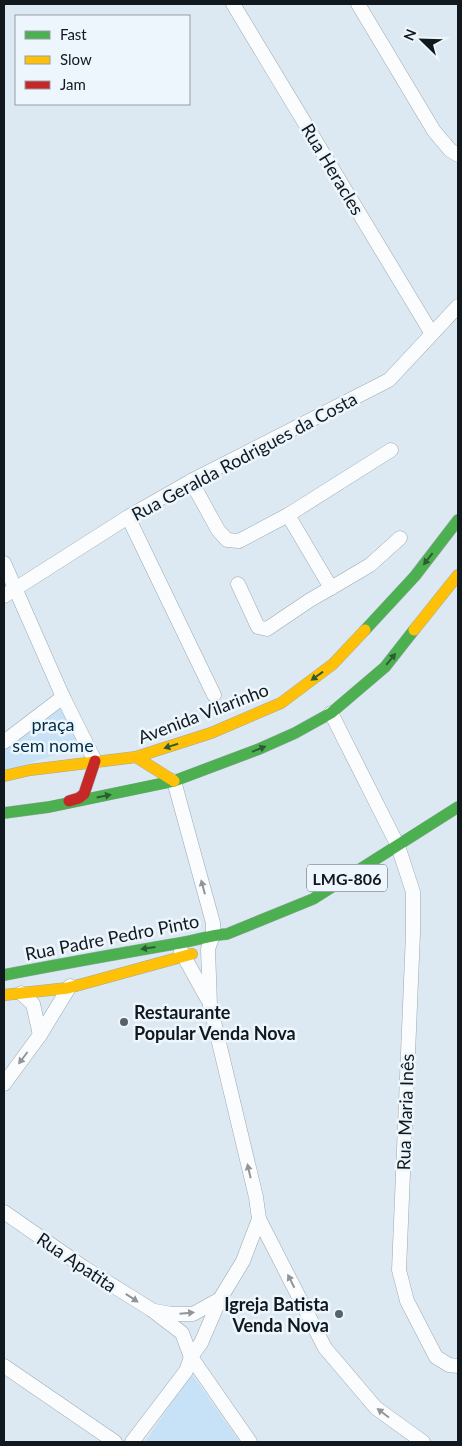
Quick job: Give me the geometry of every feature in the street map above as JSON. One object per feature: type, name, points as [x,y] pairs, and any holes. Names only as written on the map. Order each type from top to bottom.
[{"type":"main road","name":"Avenida Vilarinho","points":[[4,776],[30,770],[136,757],[211,733],[281,703],[333,664],[415,576],[458,520]]},
{"type":"main road","points":[[4,813],[49,807],[174,781],[259,749],[295,733],[331,713],[385,667],[458,576]]},
{"type":"main road","points":[[136,757],[174,781]]},
{"type":"main road","points":[[49,807],[83,796],[95,761]]},
{"type":"main road","name":"Rua Padre Pedro Pinto","points":[[4,995],[68,988],[185,957],[208,949],[227,934],[313,899],[458,809]]},
{"type":"main road","name":"Rua Padre Pedro Pinto","points":[[4,975],[122,952],[177,944],[213,935],[227,934]]},
{"type":"street","name":"Rua Heracles","points":[[233,4],[432,334]]},
{"type":"street","points":[[358,4],[434,131],[450,150],[458,155]]},
{"type":"street","name":"Rua Geralda Rodrigues da Costa","points":[[10,593],[128,517],[191,481],[389,380],[458,306]]},
{"type":"street","points":[[191,481],[218,530],[227,540],[239,541],[288,515],[391,450]]},
{"type":"street","points":[[288,515],[331,588]]},
{"type":"street","points":[[128,517],[214,695]]},
{"type":"street","points":[[238,584],[258,626],[266,629],[310,600],[370,565],[400,538]]},
{"type":"street","points":[[4,563],[10,593],[95,761]]},
{"type":"street","points":[[4,742],[64,697]]},
{"type":"street","name":"Rua Maria Inês","points":[[331,713],[398,846],[413,892],[413,933],[399,1270],[406,1301],[436,1357],[453,1366]]},
{"type":"street","points":[[174,781],[212,923],[213,935],[208,949],[210,1005],[256,1197],[259,1219],[325,1348],[376,1408],[423,1442]]},
{"type":"street","points":[[177,944],[210,1005]]},
{"type":"street","points":[[4,1084],[40,1036],[68,988],[84,973],[122,952]]},
{"type":"street","points":[[21,993],[33,1004],[40,1036]]},
{"type":"street","name":"Rua Apatita","points":[[4,1212],[84,1267],[152,1310],[182,1333],[191,1357],[250,1442]]},
{"type":"street","points":[[132,1442],[186,1371],[191,1357],[201,1343],[220,1299],[242,1261],[259,1219]]},
{"type":"street","name":"Rua Apatita","points":[[152,1310],[171,1314],[193,1314],[220,1299]]},
{"type":"street","points":[[4,1366],[115,1442]]},
{"type":"green space","name":"praça sem nome","points":[[62,702],[80,746],[4,772],[4,745]]},
{"type":"green space","points":[[191,1373],[240,1442],[145,1442]]},
{"type":"traffic: fast","points":[[365,630],[415,576],[458,520]]},
{"type":"traffic: fast","points":[[4,813],[49,807],[174,781],[259,749],[295,733],[331,713],[385,667],[414,630]]},
{"type":"traffic: fast","points":[[4,975],[227,934],[313,899],[458,807]]},
{"type":"traffic: slow","points":[[414,630],[458,575]]},
{"type":"traffic: slow","points":[[4,776],[30,770],[136,757],[211,733],[281,703],[333,664],[365,630]]},
{"type":"traffic: slow","points":[[136,757],[174,781]]},
{"type":"traffic: slow","points":[[4,995],[68,988],[192,954]]},
{"type":"traffic: jam","points":[[69,801],[79,798],[84,794],[95,761]]},
{"type":"place","name":"Restaurante Popular Venda Nova","points":[[124,1022]]},
{"type":"place","name":"Igreja Batista Venda Nova","points":[[339,1314]]}]
